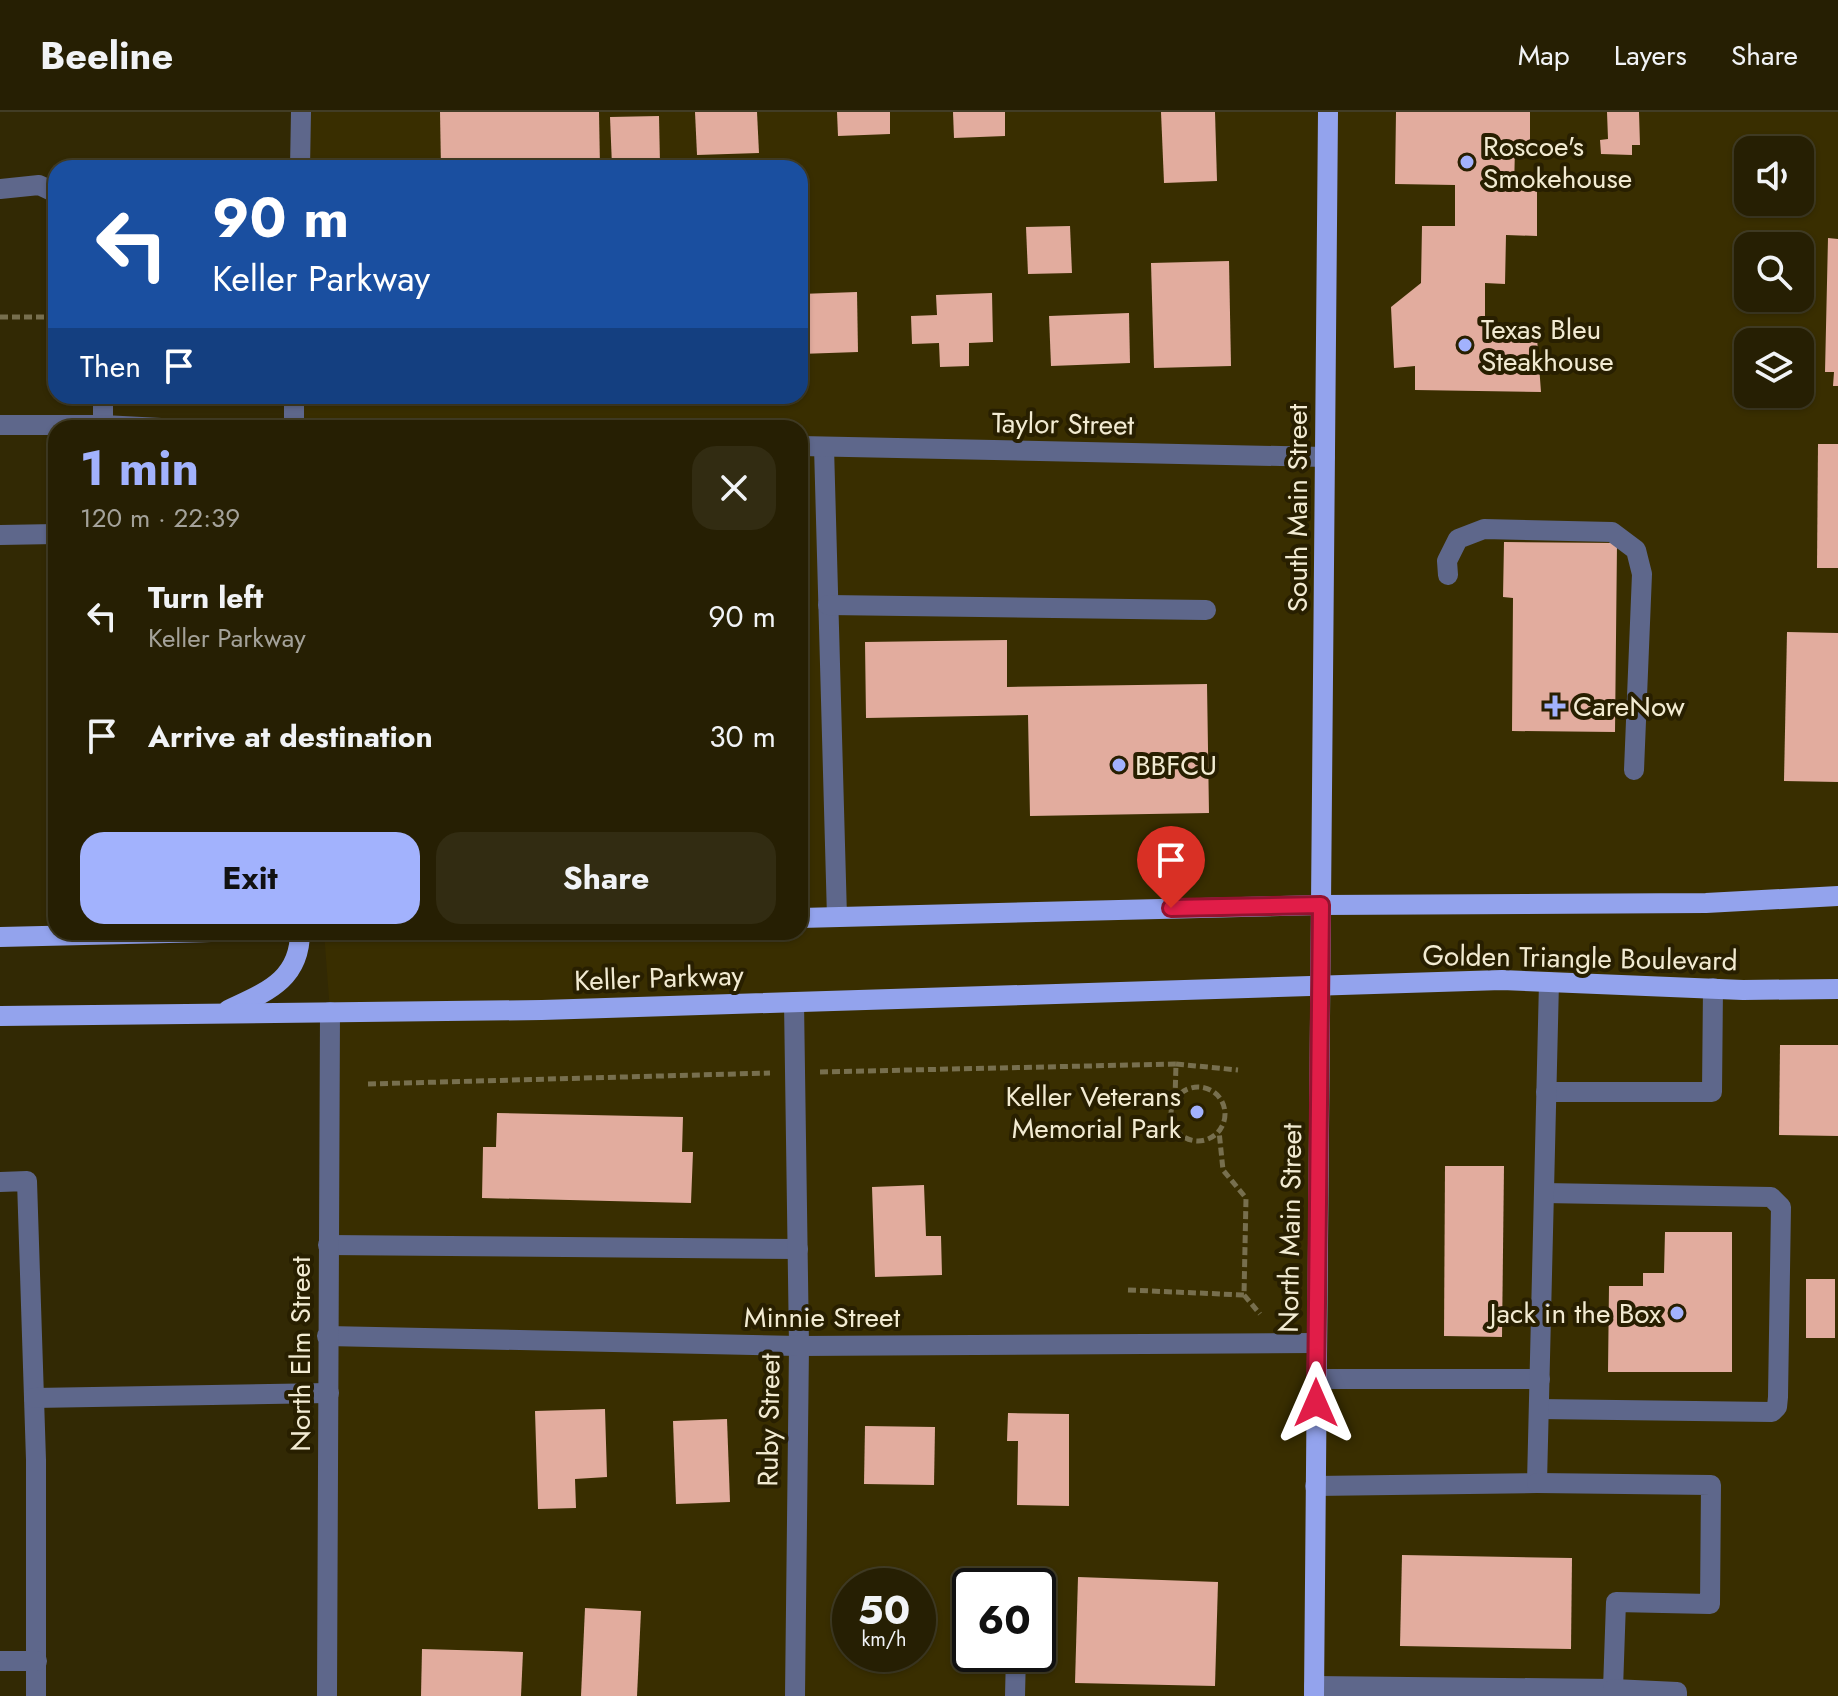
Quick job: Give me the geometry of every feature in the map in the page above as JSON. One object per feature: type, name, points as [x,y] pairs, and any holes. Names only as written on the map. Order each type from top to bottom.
[{"type":"main road","name":"South Main Street","points":[[1321,905],[1328,112]]},
{"type":"main road","name":"Golden Triangle Boulevard","points":[[1321,905],[1706,903],[1838,896]]},
{"type":"main road","points":[[808,918],[1321,905]]},
{"type":"main road","name":"North Main Street","points":[[1314,1691],[1321,905]]},
{"type":"main road","points":[[0,937],[48,936]]},
{"type":"main road","points":[[220,1014],[273,989],[300,956],[300,940]]},
{"type":"main road","name":"Golden Triangle Boulevard","points":[[1320,985],[1549,982],[1838,989]]},
{"type":"main road","name":"Keller Parkway","points":[[0,1016],[794,1002],[1320,985]]},
{"type":"street","points":[[300,160],[301,112]]},
{"type":"street","points":[[0,189],[39,185],[48,189]]},
{"type":"street","points":[[0,425],[48,425]]},
{"type":"street","name":"Taylor Street","points":[[808,446],[1325,457]]},
{"type":"street","points":[[824,447],[837,917]]},
{"type":"street","points":[[1448,575],[1447,561],[1458,539],[1484,529],[1612,532],[1636,550],[1642,574],[1634,770]]},
{"type":"street","points":[[0,535],[48,534]]},
{"type":"street","points":[[828,605],[1206,610]]},
{"type":"street","points":[[1537,1483],[1549,982]]},
{"type":"street","points":[[1546,1092],[1712,1092],[1713,988]]},
{"type":"street","name":"Ruby Street","points":[[794,1002],[799,1346],[795,1696]]},
{"type":"street","name":"North Elm Street","points":[[327,1696],[330,1012]]},
{"type":"street","points":[[0,1182],[27,1181],[34,1398],[36,1696]]},
{"type":"street","points":[[1539,1409],[1772,1412],[1777,1407],[1778,1397],[1781,1207],[1778,1201],[1771,1197],[1544,1193]]},
{"type":"street","points":[[328,1245],[798,1249]]},
{"type":"street","name":"Minnie Street","points":[[327,1336],[799,1346],[1316,1343]]},
{"type":"street","points":[[1316,1379],[1540,1379]]},
{"type":"street","points":[[34,1398],[329,1393]]},
{"type":"street","points":[[1315,1486],[1537,1483],[1711,1485],[1710,1604],[1616,1602],[1613,1692]]},
{"type":"street","points":[[0,1661],[37,1661]]},
{"type":"street","points":[[1015,1696],[1016,1672]]},
{"type":"street","points":[[1314,1691],[1677,1692],[1677,1696]]},
{"type":"path","points":[[0,317],[48,317]]},
{"type":"path","points":[[1176,1064],[1171,1117],[1179,1133],[1195,1141],[1219,1131]]},
{"type":"path","points":[[368,1084],[1176,1064],[1238,1070]]},
{"type":"path","points":[[1175,1099],[1189,1088],[1214,1092],[1220,1098],[1225,1114],[1219,1131],[1223,1170],[1246,1198],[1244,1295],[1260,1314]]},
{"type":"path","points":[[1128,1290],[1244,1295]]},
{"type":"shaded area","points":[[297,112],[1838,112],[1838,1696],[327,1696],[330,1012],[325,940],[808,940],[808,420],[295,420],[295,404],[808,404],[808,160],[297,160]]},
{"type":"building","points":[[440,112],[599,112],[600,160],[441,160]]},
{"type":"building","points":[[695,112],[757,112],[759,153],[697,155]]},
{"type":"building","points":[[837,112],[890,112],[890,134],[838,136]]},
{"type":"building","points":[[953,112],[1005,112],[1005,136],[954,138]]},
{"type":"building","points":[[1161,112],[1215,112],[1217,181],[1164,183]]},
{"type":"building","points":[[1396,112],[1530,112],[1530,147],[1515,147],[1514,190],[1537,191],[1537,236],[1506,235],[1505,284],[1485,283],[1485,324],[1536,325],[1541,392],[1415,390],[1415,366],[1394,368],[1391,307],[1421,283],[1422,226],[1455,226],[1455,185],[1395,184]]},
{"type":"building","points":[[1607,112],[1639,112],[1640,145],[1632,145],[1632,155],[1601,154],[1600,140],[1608,139]]},
{"type":"building","points":[[659,116],[660,160],[612,160],[610,117]]},
{"type":"building","points":[[1070,226],[1072,273],[1028,274],[1026,227]]},
{"type":"building","points":[[1828,238],[1838,239],[1838,386],[1833,386],[1834,372],[1825,372]]},
{"type":"building","points":[[1229,261],[1231,366],[1154,368],[1151,263]]},
{"type":"building","points":[[857,292],[858,352],[808,354],[808,294]]},
{"type":"building","points":[[992,293],[993,342],[969,343],[969,366],[940,367],[939,343],[912,344],[911,316],[937,315],[936,295]]},
{"type":"building","points":[[1129,313],[1130,363],[1051,366],[1049,316]]},
{"type":"building","points":[[1818,444],[1838,444],[1838,568],[1817,568]]},
{"type":"building","points":[[1504,542],[1617,543],[1615,732],[1512,731],[1513,598],[1503,597]]},
{"type":"building","points":[[1787,632],[1838,633],[1838,782],[1784,781]]},
{"type":"building","name":"BBFCU","points":[[1007,640],[1007,687],[1207,684],[1209,813],[1030,816],[1028,715],[866,718],[865,642]]},
{"type":"building","points":[[1780,1045],[1838,1045],[1838,1136],[1779,1135]]},
{"type":"building","points":[[497,1113],[683,1117],[682,1152],[693,1152],[691,1203],[482,1198],[483,1147],[496,1147]]},
{"type":"building","points":[[1445,1166],[1504,1166],[1502,1337],[1444,1336]]},
{"type":"building","points":[[924,1185],[926,1236],[941,1236],[942,1275],[875,1277],[872,1187]]},
{"type":"building","points":[[1665,1232],[1732,1232],[1732,1372],[1608,1372],[1609,1286],[1643,1286],[1643,1273],[1664,1273]]},
{"type":"building","points":[[1806,1279],[1835,1279],[1835,1338],[1806,1338]]},
{"type":"building","points":[[605,1409],[607,1477],[575,1479],[576,1508],[538,1509],[535,1411]]},
{"type":"building","points":[[1008,1413],[1069,1414],[1069,1506],[1017,1505],[1018,1441],[1007,1441]]},
{"type":"building","points":[[727,1419],[730,1502],[676,1504],[673,1421]]},
{"type":"building","points":[[865,1426],[935,1427],[934,1485],[864,1484]]},
{"type":"building","points":[[1402,1555],[1572,1558],[1571,1649],[1400,1646]]},
{"type":"building","points":[[1078,1577],[1218,1582],[1215,1686],[1075,1683]]},
{"type":"building","points":[[585,1608],[641,1611],[637,1696],[581,1696]]},
{"type":"building","points":[[422,1649],[523,1652],[521,1696],[421,1696]]},
{"type":"place","name":"Roscoe's Smokehouse","points":[[1467,162]]},
{"type":"place","name":"Texas Bleu Steakhouse","points":[[1465,345]]},
{"type":"place","name":"CareNow","points":[[1555,706]]},
{"type":"place","name":"BBFCU","points":[[1119,765]]},
{"type":"place","name":"Keller Veterans Memorial Park","points":[[1197,1112]]},
{"type":"place","name":"Jack in the Box","points":[[1677,1313]]},
{"type":"route","points":[[1171,908],[1321,905],[1316,1403]]}]
